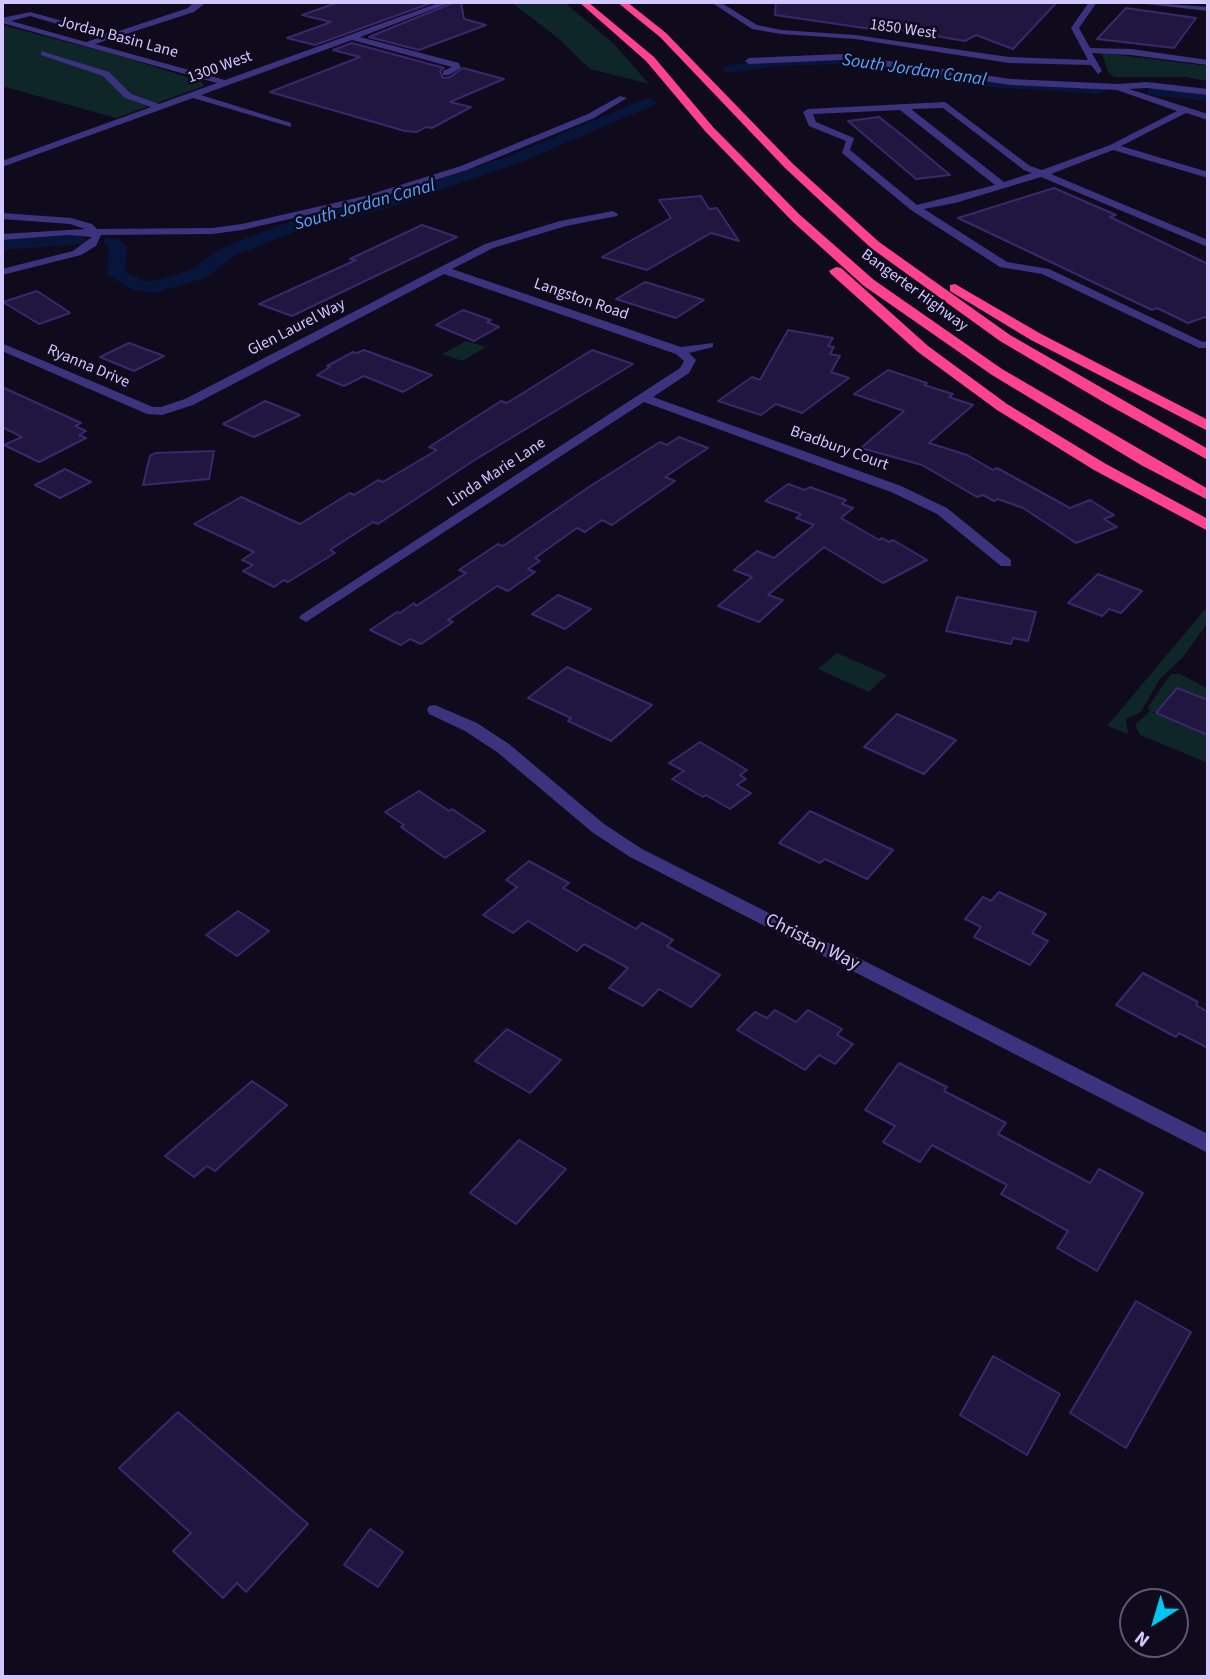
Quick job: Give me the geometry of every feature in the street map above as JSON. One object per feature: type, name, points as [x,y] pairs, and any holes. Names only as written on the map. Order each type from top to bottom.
[{"type":"highway","name":"Bangerter Highway","points":[[583,2],[650,59],[709,129],[796,218],[869,283],[998,372],[1208,495]]},
{"type":"highway","name":"Bangerter Highway","points":[[621,2],[672,43],[838,214],[919,279],[1005,338],[1098,394],[1208,454]]},
{"type":"highway","points":[[709,129],[726,156],[792,229],[923,349],[1002,407],[1100,467],[1208,526]]},
{"type":"highway","points":[[838,214],[1035,337],[1208,426]]},
{"type":"street","points":[[87,44],[191,10],[200,4],[198,2]]},
{"type":"street","name":"1850 West","points":[[715,2],[755,27],[781,32],[855,37],[1009,60],[1094,63]]},
{"type":"street","points":[[1093,2],[1075,27],[1098,71],[1118,87],[1208,117]]},
{"type":"street","points":[[1146,2],[1208,9]]},
{"type":"street","name":"1300 West","points":[[2,164],[440,3]]},
{"type":"street","points":[[2,21],[30,14],[108,36]]},
{"type":"street","name":"Jordan Basin Lane","points":[[2,21],[226,83]]},
{"type":"street","points":[[351,37],[456,65],[457,68],[446,72]]},
{"type":"street","points":[[1087,50],[1207,61]]},
{"type":"street","points":[[44,53],[106,74],[128,96],[160,107]]},
{"type":"street","points":[[749,61],[841,57],[1011,82],[1118,87],[1147,85],[1208,92]]},
{"type":"street","points":[[193,95],[288,125]]},
{"type":"street","points":[[2,237],[227,229],[368,198],[464,168],[591,116],[623,98]]},
{"type":"street","points":[[1206,346],[1045,271],[1024,265],[1004,265],[915,208],[845,151],[851,143],[848,137],[812,124],[808,111],[945,105],[1027,168],[1208,244]]},
{"type":"street","points":[[902,107],[1003,186]]},
{"type":"street","points":[[915,208],[1041,174],[1113,146],[1184,111]]},
{"type":"street","points":[[1113,146],[1208,175]]},
{"type":"street","name":"Glen Laurel Way","points":[[162,411],[189,402],[489,246],[529,233],[613,214]]},
{"type":"street","points":[[2,216],[71,221],[95,232],[97,237],[92,244],[77,253],[2,272]]},
{"type":"street","name":"Langston Road","points":[[444,270],[680,351]]},
{"type":"street","points":[[680,351],[709,345]]},
{"type":"street","name":"Ryanna Drive","points":[[2,347],[151,411],[162,411]]},
{"type":"street","name":"Linda Marie Lane","points":[[306,618],[685,370],[690,360],[680,351]]},
{"type":"street","name":"Bradbury Court","points":[[645,398],[896,489],[942,511],[974,534],[1006,563]]},
{"type":"street","name":"Christan Way","points":[[435,710],[471,727],[503,748],[577,811],[636,853],[1208,1144]]},
{"type":"green space","points":[[511,2],[564,2],[613,43],[649,84],[590,69],[559,39]]},
{"type":"green space","points":[[2,25],[124,57],[202,82],[204,86],[116,118],[2,86]]},
{"type":"green space","points":[[1102,53],[1208,66],[1208,81],[1186,77],[1114,77],[1108,72]]},
{"type":"green space","points":[[466,341],[486,347],[462,361],[442,354]]},
{"type":"green space","points":[[1208,606],[1208,622],[1183,657],[1159,680],[1141,712],[1126,719],[1128,734],[1107,726]]},
{"type":"green space","points":[[837,653],[887,675],[869,692],[818,669]]},
{"type":"green space","points":[[1171,674],[1180,674],[1208,689],[1208,699],[1176,687],[1157,712],[1151,712],[1208,735],[1208,763],[1140,735],[1135,725],[1150,711],[1148,707]]},
{"type":"building","points":[[339,2],[434,2],[315,45],[287,38],[331,22],[302,15]]},
{"type":"building","points":[[455,2],[461,2],[464,19],[486,25],[419,50],[369,37]]},
{"type":"building","points":[[776,2],[1057,2],[1013,49],[976,35],[965,41],[889,28],[885,31],[775,15]]},
{"type":"building","points":[[1126,8],[1196,18],[1174,48],[1097,39]]},
{"type":"building","points":[[352,43],[444,68],[440,71],[443,78],[450,77],[463,68],[504,79],[450,102],[471,107],[432,128],[426,127],[417,132],[405,131],[270,92],[360,57],[333,50]]},
{"type":"building","points":[[879,117],[950,175],[916,179],[848,121]]},
{"type":"building","points":[[1054,188],[1116,215],[1110,217],[1208,264],[1208,316],[1188,323],[1157,308],[1152,310],[958,218]]},
{"type":"building","points":[[701,196],[709,209],[717,208],[739,241],[711,233],[647,270],[602,257],[671,218],[659,200]]},
{"type":"building","points":[[422,225],[457,237],[292,316],[259,304],[356,260],[350,259]]},
{"type":"building","points":[[645,282],[704,300],[676,318],[616,299]]},
{"type":"building","points":[[37,291],[70,313],[39,324],[3,302]]},
{"type":"building","points":[[463,310],[491,320],[487,322],[499,327],[474,341],[436,325]]},
{"type":"building","points":[[788,330],[833,338],[828,346],[834,347],[830,354],[840,356],[831,372],[849,378],[802,413],[776,404],[761,415],[718,401],[752,377],[760,380]]},
{"type":"building","points":[[129,343],[164,356],[134,371],[100,357]]},
{"type":"building","points":[[364,350],[432,375],[403,392],[364,376],[344,386],[317,375],[330,367],[327,366],[353,352]]},
{"type":"building","points":[[592,350],[633,364],[473,461],[378,524],[373,522],[330,550],[335,553],[288,582],[284,580],[274,587],[243,571],[253,565],[242,560],[254,552],[194,524],[241,497],[300,524],[350,493],[354,495],[378,480],[383,482],[437,450],[429,447],[501,401],[507,403]]},
{"type":"building","points":[[888,370],[927,383],[924,385],[953,394],[949,397],[973,405],[929,443],[967,455],[993,470],[997,468],[1070,508],[1090,500],[1114,515],[1104,519],[1117,527],[1076,543],[1023,508],[998,499],[994,501],[983,495],[977,497],[922,465],[861,448],[904,411],[854,394]]},
{"type":"building","points":[[2,387],[81,423],[75,426],[86,431],[79,435],[86,438],[39,462],[4,445],[22,437],[2,427]]},
{"type":"building","points":[[265,401],[300,415],[254,437],[223,424]]},
{"type":"building","points":[[679,437],[708,448],[665,477],[675,481],[612,525],[602,520],[585,532],[577,528],[535,558],[540,561],[528,569],[535,572],[508,591],[497,586],[448,620],[453,622],[421,644],[410,639],[401,645],[370,630],[414,603],[416,606],[466,573],[459,570],[498,544],[503,546],[660,442],[667,445]]},
{"type":"building","points":[[214,451],[209,479],[143,485],[150,456],[155,453]]},
{"type":"building","points":[[65,469],[91,482],[60,498],[35,485]]},
{"type":"building","points":[[788,484],[805,490],[810,487],[846,500],[842,504],[853,508],[841,518],[879,540],[893,540],[927,560],[883,583],[824,547],[768,595],[783,600],[759,622],[718,606],[752,577],[734,570],[757,551],[774,558],[814,525],[796,518],[801,514],[765,501]]},
{"type":"building","points":[[1098,574],[1142,591],[1121,613],[1109,609],[1102,616],[1068,603]]},
{"type":"building","points":[[558,595],[591,609],[565,629],[532,614]]},
{"type":"building","points":[[957,597],[1036,612],[1028,641],[1013,638],[1011,644],[946,631]]},
{"type":"building","points":[[567,667],[652,705],[611,741],[528,698]]},
{"type":"building","points":[[1177,688],[1208,700],[1208,735],[1156,713]]},
{"type":"building","points":[[897,714],[956,740],[924,774],[864,747]]},
{"type":"building","points":[[700,742],[747,770],[740,775],[746,779],[737,785],[751,793],[730,809],[672,779],[684,771],[669,763]]},
{"type":"building","points":[[419,791],[485,831],[445,858],[401,827],[404,825],[385,812]]},
{"type":"building","points":[[810,811],[893,850],[867,879],[825,859],[820,863],[779,843]]},
{"type":"building","points":[[529,861],[569,883],[563,888],[636,929],[642,923],[673,940],[667,946],[720,975],[691,1007],[659,989],[643,1006],[609,988],[628,968],[584,944],[577,951],[528,921],[513,933],[483,915],[517,887],[506,880]]},
{"type":"building","points":[[999,892],[1046,914],[1032,933],[1048,941],[1030,965],[974,937],[981,927],[965,919],[983,897],[991,901]]},
{"type":"building","points":[[238,911],[269,931],[237,956],[206,935]]},
{"type":"building","points":[[1143,973],[1198,1002],[1196,1005],[1208,1012],[1208,1048],[1179,1033],[1176,1037],[1116,1005]]},
{"type":"building","points":[[775,1010],[796,1022],[808,1010],[842,1029],[837,1035],[853,1044],[835,1064],[819,1055],[805,1070],[737,1030],[755,1012],[767,1018]]},
{"type":"building","points":[[507,1029],[561,1060],[530,1093],[475,1061]]},
{"type":"building","points":[[899,1063],[947,1087],[944,1091],[1006,1123],[998,1134],[1090,1183],[1099,1169],[1143,1193],[1097,1271],[1057,1248],[1068,1231],[1001,1194],[1007,1185],[932,1145],[920,1162],[883,1142],[895,1126],[865,1110]]},
{"type":"building","points":[[252,1081],[287,1105],[215,1171],[207,1166],[194,1177],[165,1156]]},
{"type":"building","points":[[519,1140],[566,1169],[516,1224],[470,1193]]},
{"type":"building","points":[[1136,1301],[1191,1332],[1126,1448],[1070,1413]]},
{"type":"building","points":[[993,1356],[1060,1394],[1027,1455],[960,1415]]},
{"type":"building","points":[[178,1412],[308,1524],[246,1592],[237,1583],[223,1598],[173,1551],[191,1533],[119,1468]]},
{"type":"building","points":[[370,1529],[403,1552],[378,1587],[344,1565]]},
{"type":"waterway","name":"South Jordan Canal","points":[[729,69],[777,62],[836,60],[892,66],[962,81],[1099,90]]},
{"type":"waterway","name":"South Jordan Canal","points":[[1154,92],[1208,97]]},
{"type":"waterway","name":"South Jordan Canal","points":[[112,242],[118,247],[116,274],[139,286],[155,287],[198,274],[230,251],[302,223],[379,205],[513,160],[649,102]]},
{"type":"waterway","name":"South Jordan Canal","points":[[2,245],[78,240]]}]
